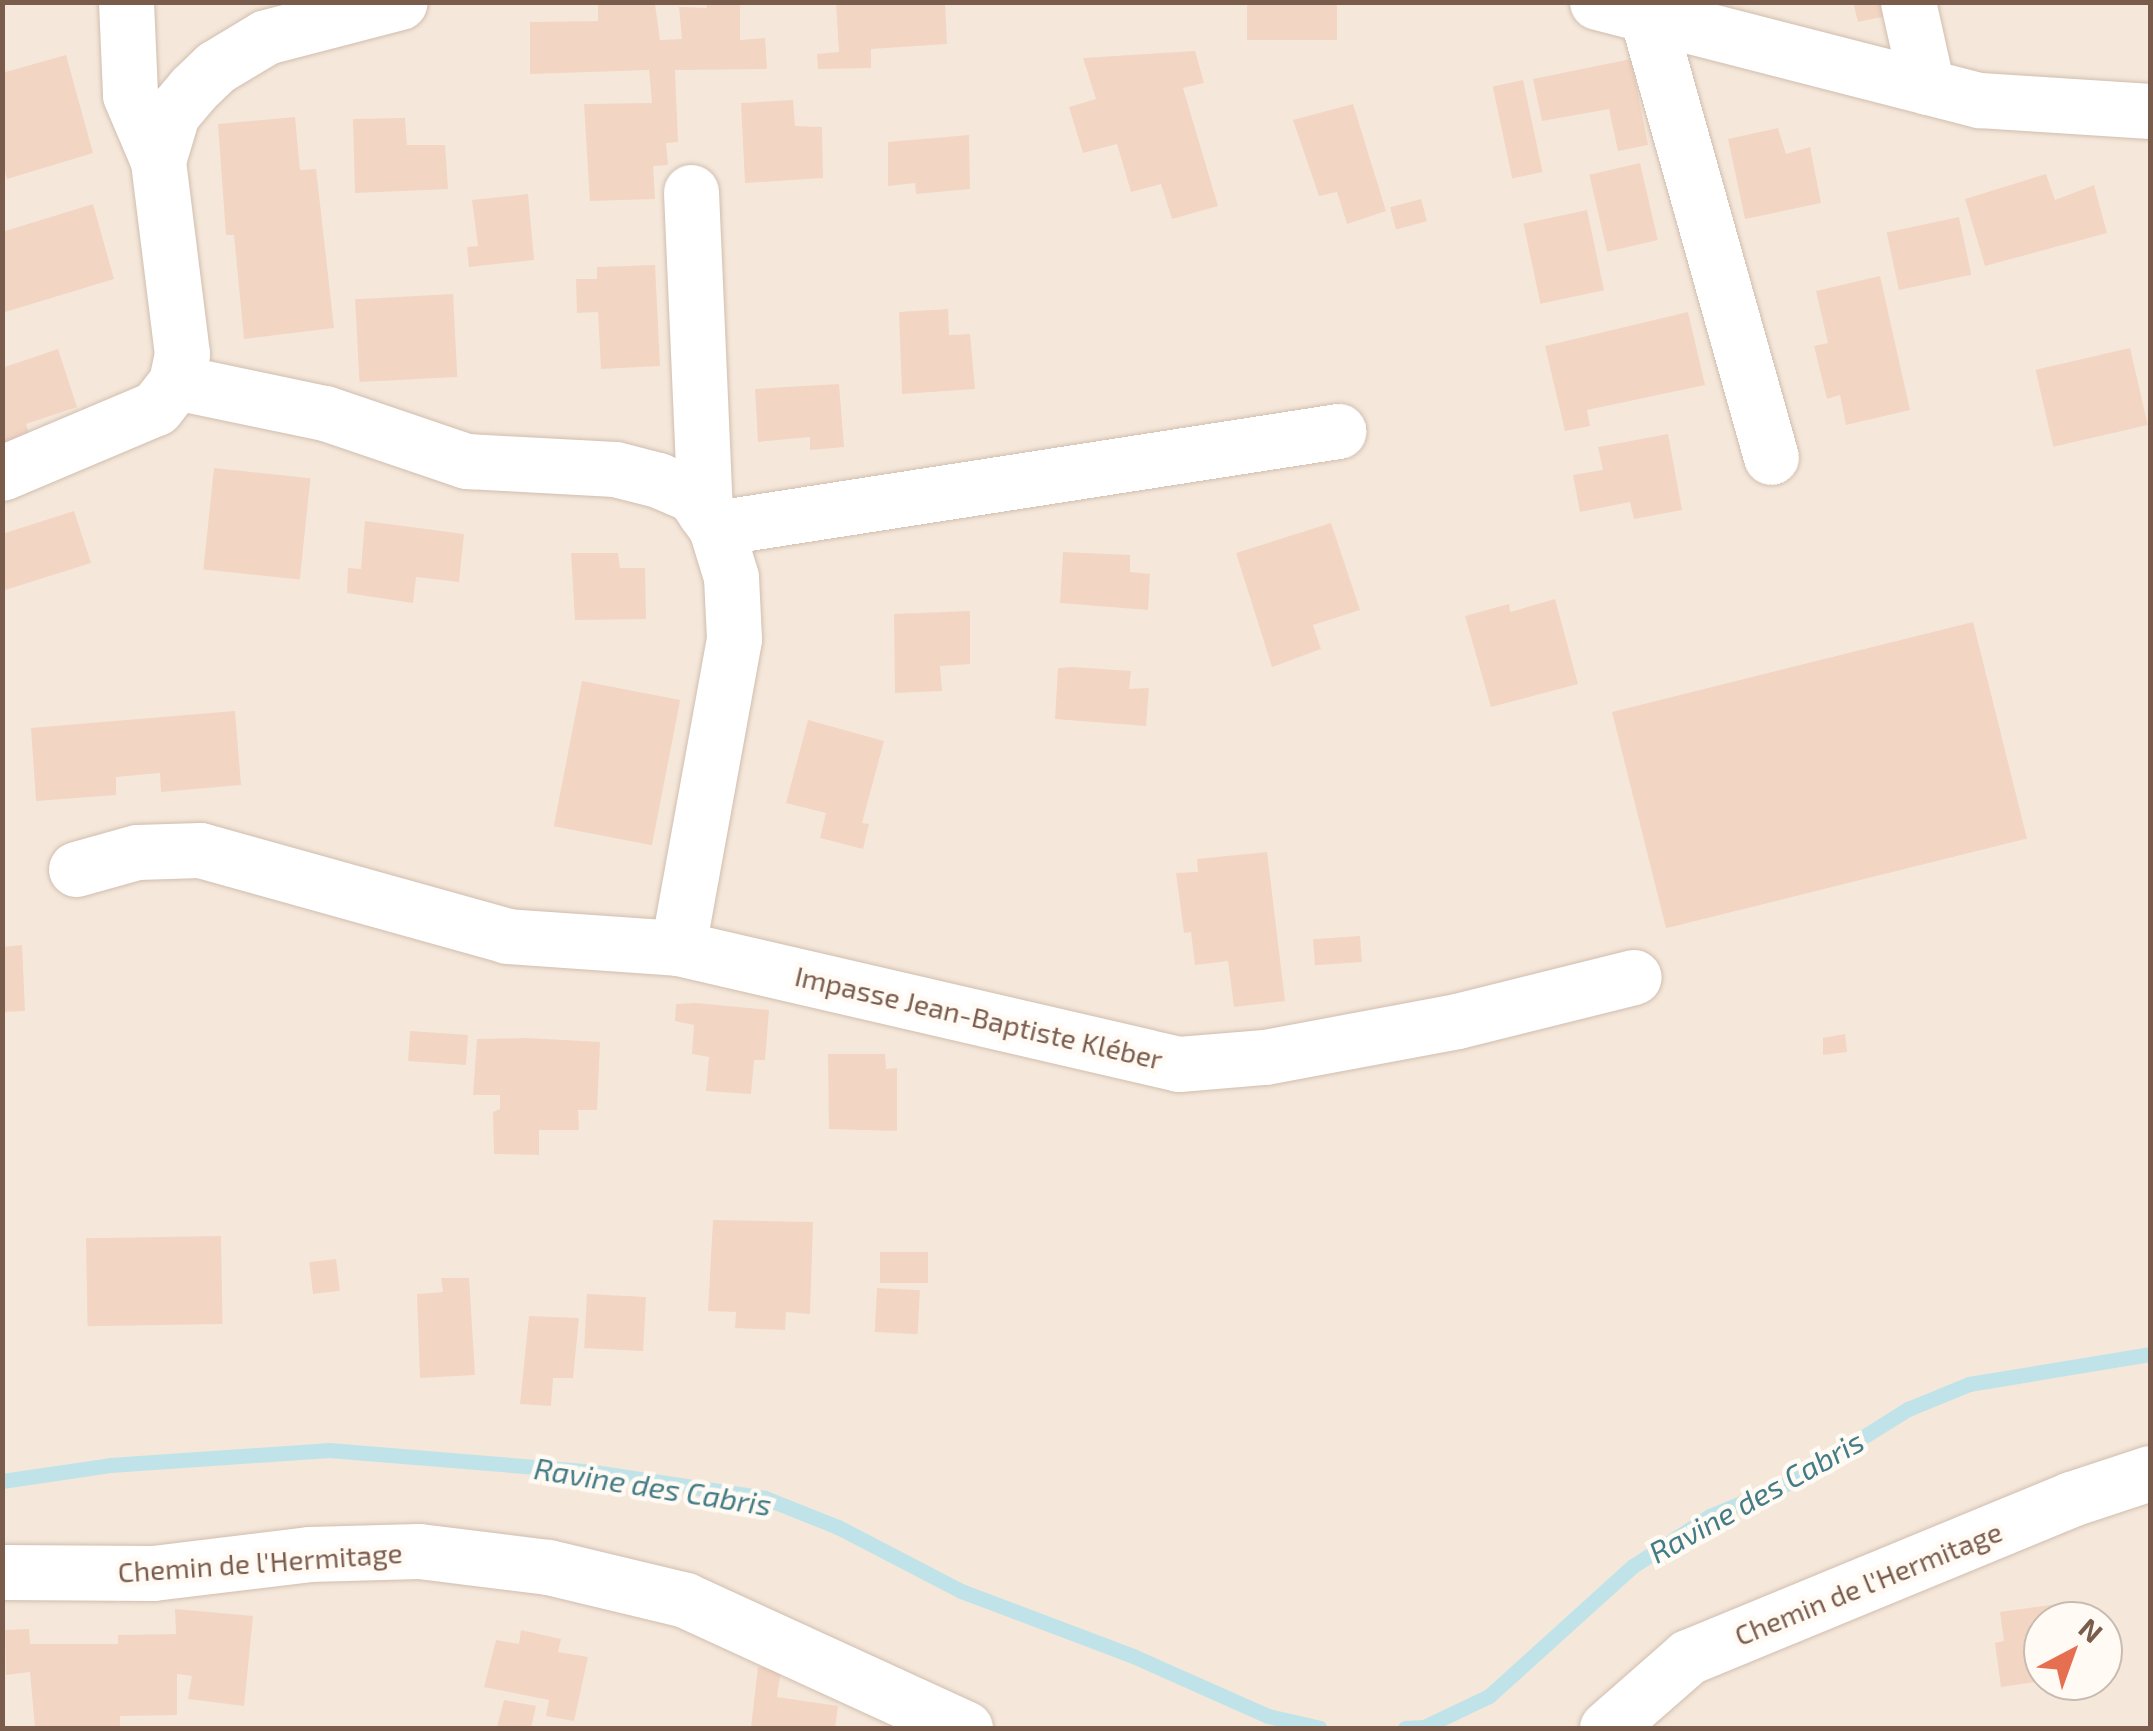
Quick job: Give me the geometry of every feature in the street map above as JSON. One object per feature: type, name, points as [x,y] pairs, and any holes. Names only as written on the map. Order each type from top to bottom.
[{"type":"street","points":[[2,474],[156,408],[176,382],[182,354],[158,162],[130,95],[126,2]]},
{"type":"street","points":[[158,162],[172,114],[216,67],[266,37],[400,2]]},
{"type":"street","points":[[1908,2],[1927,87]]},
{"type":"street","points":[[1622,9],[1980,100],[2150,111]]},
{"type":"street","points":[[1622,9],[1770,456]]},
{"type":"street","points":[[678,948],[734,639],[731,577],[711,520],[692,192]]},
{"type":"street","points":[[176,382],[325,413],[466,461],[629,472],[693,495],[711,520]]},
{"type":"street","points":[[711,520],[1338,431]]},
{"type":"street","name":"Impasse Jean-Baptiste Kléber","points":[[76,870],[138,852],[200,850],[506,936],[678,948],[1178,1064],[1265,1057],[1457,1022],[1634,977]]},
{"type":"street","name":"Chemin de l'Hermitage","points":[[1607,1728],[1688,1657],[2071,1499],[2150,1473]]},
{"type":"street","name":"Chemin de l'Hermitage","points":[[2,1572],[153,1573],[309,1554],[419,1552],[548,1567],[685,1600],[965,1728]]},
{"type":"shaded area","points":[[3,3],[2150,3],[2150,1728],[3,1728]]},
{"type":"building","points":[[706,2],[740,2],[740,40],[765,38],[767,69],[675,70],[678,142],[666,143],[668,165],[653,166],[655,199],[590,201],[584,104],[652,103],[649,70],[530,74],[530,22],[598,21],[598,4],[655,4],[660,40],[682,39],[679,7],[707,8]]},
{"type":"building","points":[[945,2],[947,44],[871,49],[871,68],[818,69],[817,54],[839,52],[836,3]]},
{"type":"building","points":[[1247,2],[1337,2],[1337,40],[1247,40]]},
{"type":"building","points":[[1853,2],[1899,2],[1901,13],[1858,22]]},
{"type":"building","points":[[1195,51],[1204,83],[1183,88],[1218,206],[1172,219],[1161,184],[1131,192],[1117,144],[1083,153],[1069,107],[1096,99],[1083,58]]},
{"type":"building","points":[[66,55],[93,153],[7,179],[2,159],[2,73]]},
{"type":"building","points":[[1631,59],[1648,145],[1618,151],[1609,109],[1542,121],[1533,79]]},
{"type":"building","points":[[1523,80],[1543,172],[1512,178],[1493,86]]},
{"type":"building","points":[[793,100],[795,126],[822,127],[823,178],[745,183],[741,103]]},
{"type":"building","points":[[1353,104],[1386,211],[1347,224],[1337,192],[1319,196],[1293,120]]},
{"type":"building","points":[[295,117],[300,170],[316,169],[334,328],[244,339],[234,235],[226,235],[218,124]]},
{"type":"building","points":[[405,118],[407,145],[445,145],[448,189],[355,193],[353,119]]},
{"type":"building","points":[[1778,128],[1786,154],[1810,147],[1821,203],[1745,219],[1728,139]]},
{"type":"building","points":[[969,135],[970,189],[916,194],[915,183],[888,186],[888,142]]},
{"type":"building","points":[[1640,163],[1658,240],[1607,252],[1589,175]]},
{"type":"building","points":[[2046,174],[2055,200],[2094,185],[2107,233],[1985,266],[1965,199]]},
{"type":"building","points":[[528,194],[534,260],[469,267],[467,247],[478,246],[472,200]]},
{"type":"building","points":[[1421,199],[1427,221],[1396,229],[1390,207]]},
{"type":"building","points":[[93,204],[114,279],[2,313],[2,232]]},
{"type":"building","points":[[1587,210],[1604,290],[1540,304],[1523,224]]},
{"type":"building","points":[[1959,217],[1971,275],[1899,290],[1887,232]]},
{"type":"building","points":[[655,265],[660,366],[601,369],[598,312],[577,313],[576,279],[597,279],[597,267]]},
{"type":"building","points":[[1880,276],[1910,410],[1846,425],[1840,395],[1827,399],[1814,346],[1828,343],[1816,291]]},
{"type":"building","points":[[453,294],[457,377],[359,382],[355,299]]},
{"type":"building","points":[[948,309],[949,335],[970,334],[975,389],[902,394],[899,312]]},
{"type":"building","points":[[1688,312],[1705,385],[1587,410],[1590,426],[1565,431],[1545,346]]},
{"type":"building","points":[[2130,348],[2148,425],[2053,447],[2035,370]]},
{"type":"building","points":[[58,349],[77,407],[26,424],[31,439],[2,449],[2,368]]},
{"type":"building","points":[[839,384],[844,447],[810,450],[810,437],[758,442],[755,389]]},
{"type":"building","points":[[1668,434],[1682,510],[1634,519],[1630,502],[1580,512],[1573,475],[1603,470],[1598,447]]},
{"type":"building","points":[[214,468],[310,478],[300,580],[203,569]]},
{"type":"building","points":[[74,511],[91,563],[2,591],[2,534]]},
{"type":"building","points":[[365,521],[464,534],[459,582],[416,577],[413,603],[347,593],[348,568],[361,569]]},
{"type":"building","points":[[1331,523],[1360,610],[1313,625],[1321,649],[1272,667],[1236,553]]},
{"type":"building","points":[[1063,552],[1130,555],[1130,572],[1150,574],[1148,610],[1060,603]]},
{"type":"building","points":[[571,553],[618,553],[620,568],[645,568],[646,619],[575,620]]},
{"type":"building","points":[[1555,599],[1578,684],[1491,707],[1465,616],[1509,604],[1510,612]]},
{"type":"building","points":[[970,611],[970,664],[940,666],[942,691],[895,693],[894,614]]},
{"type":"building","points":[[1973,622],[2027,838],[1666,928],[1612,712]]},
{"type":"building","points":[[1058,668],[1131,671],[1129,689],[1149,688],[1146,726],[1055,719]]},
{"type":"building","points":[[582,681],[680,700],[652,845],[554,826]]},
{"type":"building","points":[[235,711],[241,785],[161,792],[160,773],[116,777],[116,795],[36,801],[31,728]]},
{"type":"building","points":[[808,720],[884,741],[862,823],[869,824],[863,849],[820,838],[826,813],[786,803]]},
{"type":"building","points":[[1267,852],[1285,1001],[1234,1007],[1228,961],[1195,965],[1191,932],[1184,933],[1176,873],[1198,872],[1197,859]]},
{"type":"building","points":[[1360,936],[1362,962],[1315,965],[1313,939]]},
{"type":"building","points":[[22,945],[25,1011],[2,1012],[2,947]]},
{"type":"building","points":[[676,1004],[769,1010],[765,1060],[754,1060],[751,1094],[706,1091],[709,1057],[692,1054],[694,1025],[675,1021]]},
{"type":"building","points":[[410,1031],[468,1035],[466,1065],[408,1061]]},
{"type":"building","points":[[1845,1034],[1847,1052],[1823,1055],[1823,1038]]},
{"type":"building","points":[[477,1039],[600,1042],[597,1110],[578,1110],[579,1130],[539,1130],[539,1155],[494,1154],[493,1112],[500,1109],[500,1095],[473,1095]]},
{"type":"building","points":[[828,1054],[885,1054],[886,1069],[897,1068],[897,1131],[829,1129]]},
{"type":"building","points":[[713,1220],[813,1222],[810,1314],[786,1312],[785,1330],[735,1328],[736,1312],[708,1311]]},
{"type":"building","points":[[221,1236],[223,1324],[88,1326],[86,1238]]},
{"type":"building","points":[[880,1252],[928,1252],[928,1283],[880,1283]]},
{"type":"building","points":[[336,1259],[340,1291],[313,1294],[309,1262]]},
{"type":"building","points":[[441,1278],[469,1278],[475,1375],[420,1378],[417,1294],[443,1292]]},
{"type":"building","points":[[877,1288],[920,1290],[918,1334],[875,1332]]},
{"type":"building","points":[[587,1294],[646,1297],[643,1351],[584,1348]]},
{"type":"building","points":[[529,1316],[579,1318],[573,1378],[553,1378],[551,1406],[520,1404]]},
{"type":"building","points":[[175,1609],[253,1616],[244,1706],[188,1699],[192,1676],[177,1674],[177,1715],[120,1716],[120,1728],[35,1728],[30,1672],[6,1675],[5,1630],[29,1629],[30,1644],[118,1644],[118,1635],[176,1634]]},
{"type":"building","points":[[2023,1609],[2023,1684],[2001,1687],[1995,1643],[2004,1641],[2000,1612]]},
{"type":"building","points":[[521,1630],[561,1639],[558,1652],[588,1657],[574,1721],[546,1716],[549,1700],[484,1687],[496,1640],[519,1644]]},
{"type":"building","points":[[758,1667],[781,1669],[777,1697],[838,1706],[835,1728],[751,1728]]},
{"type":"building","points":[[504,1700],[536,1706],[531,1728],[497,1727]]},
{"type":"waterway","name":"Ravine des Cabris","points":[[1405,1728],[1424,1727],[1489,1696],[1633,1566],[1710,1516],[1791,1482],[1908,1409],[1969,1384],[2150,1354]]},
{"type":"waterway","name":"Ravine des Cabris","points":[[2,1481],[110,1465],[329,1450],[587,1471],[765,1498],[838,1527],[961,1591],[1133,1656],[1268,1716],[1320,1728]]}]
